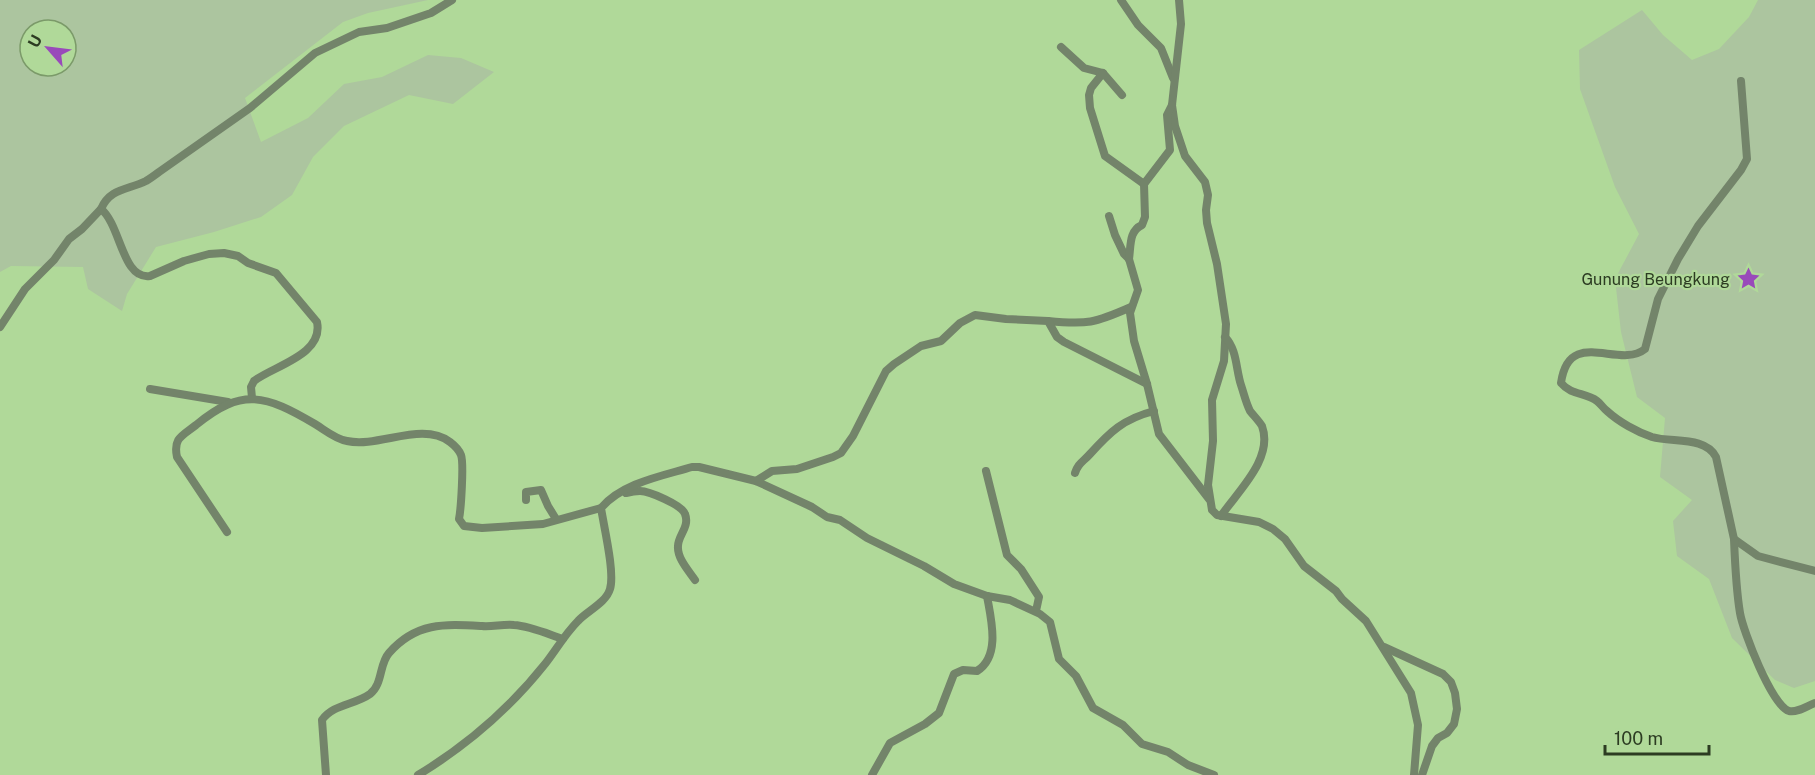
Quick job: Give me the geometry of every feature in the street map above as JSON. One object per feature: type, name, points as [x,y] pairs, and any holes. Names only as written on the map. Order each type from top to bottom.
[{"type":"street","points":[[0,327],[25,289],[54,260],[69,239],[101,209],[107,198],[116,191],[146,181],[250,108],[315,54],[358,32],[387,28],[431,13],[452,0]]},
{"type":"street","points":[[1121,0],[1138,25],[1161,48],[1173,80]]},
{"type":"street","points":[[1179,0],[1181,24],[1172,105],[1175,126],[1185,156],[1205,182],[1208,195],[1207,223],[1217,264],[1226,324],[1224,361],[1212,400],[1213,441],[1208,486],[1210,500],[1214,513],[1259,522],[1279,534],[1304,566],[1336,591],[1366,621],[1411,693],[1418,724],[1414,775]]},
{"type":"street","points":[[1060,47],[1084,68],[1103,73],[1122,95]]},
{"type":"street","points":[[1103,73],[1091,88],[1089,95],[1090,108],[1105,156],[1144,184]]},
{"type":"street","points":[[1741,81],[1747,159],[1698,226],[1678,259],[1658,299],[1645,349],[1638,354],[1624,356],[1593,351],[1582,353],[1569,362],[1562,372],[1561,382],[1565,388],[1597,401],[1617,419],[1652,437],[1688,441],[1713,451],[1734,539],[1740,617],[1762,675],[1779,703],[1787,711],[1796,712],[1815,703]]},
{"type":"street","points":[[1172,105],[1167,115],[1170,150],[1144,184],[1145,217],[1142,225],[1135,228],[1132,233],[1129,259],[1138,290],[1130,313],[1135,348],[1147,384],[1159,434],[1210,500]]},
{"type":"street","points":[[101,209],[108,214],[127,262],[137,273],[150,276],[184,261],[209,254],[224,253],[238,256],[248,263],[276,273],[317,322],[317,332],[308,348],[300,356],[255,381],[251,387],[252,398]]},
{"type":"street","points":[[1109,216],[1115,235],[1129,259]]},
{"type":"street","points":[[756,481],[772,471],[797,469],[838,455],[853,436],[886,371],[921,346],[941,341],[966,319],[980,315],[1077,324],[1098,322],[1131,307]]},
{"type":"street","points":[[1048,321],[1057,337],[1064,342],[1147,384]]},
{"type":"street","points":[[1221,516],[1257,467],[1264,439],[1261,425],[1247,405],[1233,351],[1230,342],[1225,337]]},
{"type":"street","points":[[150,389],[230,403]]},
{"type":"street","points":[[227,532],[177,457],[175,447],[178,439],[214,410],[230,403],[252,398],[275,404],[339,439],[364,442],[425,434],[439,436],[450,442],[460,452],[462,460],[462,504],[459,519],[464,526],[482,528],[543,524],[601,508],[615,494],[640,484],[692,467],[706,467],[756,481],[812,507],[826,517],[840,520],[867,538],[924,566],[954,584],[987,596],[1010,600],[1036,611],[1050,622],[1059,659],[1076,676],[1093,708],[1123,725],[1142,744],[1168,752],[1188,765],[1214,775]]},
{"type":"street","points":[[1075,473],[1080,462],[1113,430],[1125,422],[1154,411]]},
{"type":"street","points":[[986,471],[1007,555],[1021,569],[1039,597],[1036,611]]},
{"type":"street","points":[[526,500],[526,492],[541,490],[556,519]]},
{"type":"street","points":[[615,494],[642,490],[682,510],[686,515],[686,525],[678,547],[680,558],[695,580]]},
{"type":"street","points":[[418,775],[466,744],[544,665],[578,620],[606,597],[610,589],[610,573],[601,508]]},
{"type":"street","points":[[1734,539],[1758,556],[1815,571]]},
{"type":"street","points":[[872,775],[890,743],[939,713],[954,674],[963,670],[976,671],[985,664],[989,656],[993,634],[987,596]]},
{"type":"street","points":[[327,775],[322,720],[327,713],[370,694],[378,682],[386,658],[406,638],[433,625],[451,624],[516,625],[563,639]]},
{"type":"street","points":[[1383,646],[1443,674],[1451,682],[1455,693],[1457,710],[1454,724],[1432,746],[1422,775]]},
{"type":"green space","points":[[0,0],[428,0],[368,13],[343,22],[245,98],[261,142],[308,118],[344,84],[382,77],[428,55],[461,58],[494,72],[453,104],[409,95],[344,126],[313,157],[292,195],[261,217],[156,247],[127,294],[122,311],[88,289],[83,267],[11,266],[0,272]]},
{"type":"green space","points":[[1758,0],[1815,0],[1815,681],[1794,688],[1775,680],[1732,638],[1709,579],[1677,556],[1673,521],[1692,500],[1660,477],[1665,418],[1637,397],[1621,332],[1615,279],[1639,234],[1615,187],[1580,89],[1579,50],[1642,10],[1663,35],[1692,60],[1719,49],[1749,17]]},
{"type":"place","name":"Gunung Beungkung","points":[[1748,279]]}]
